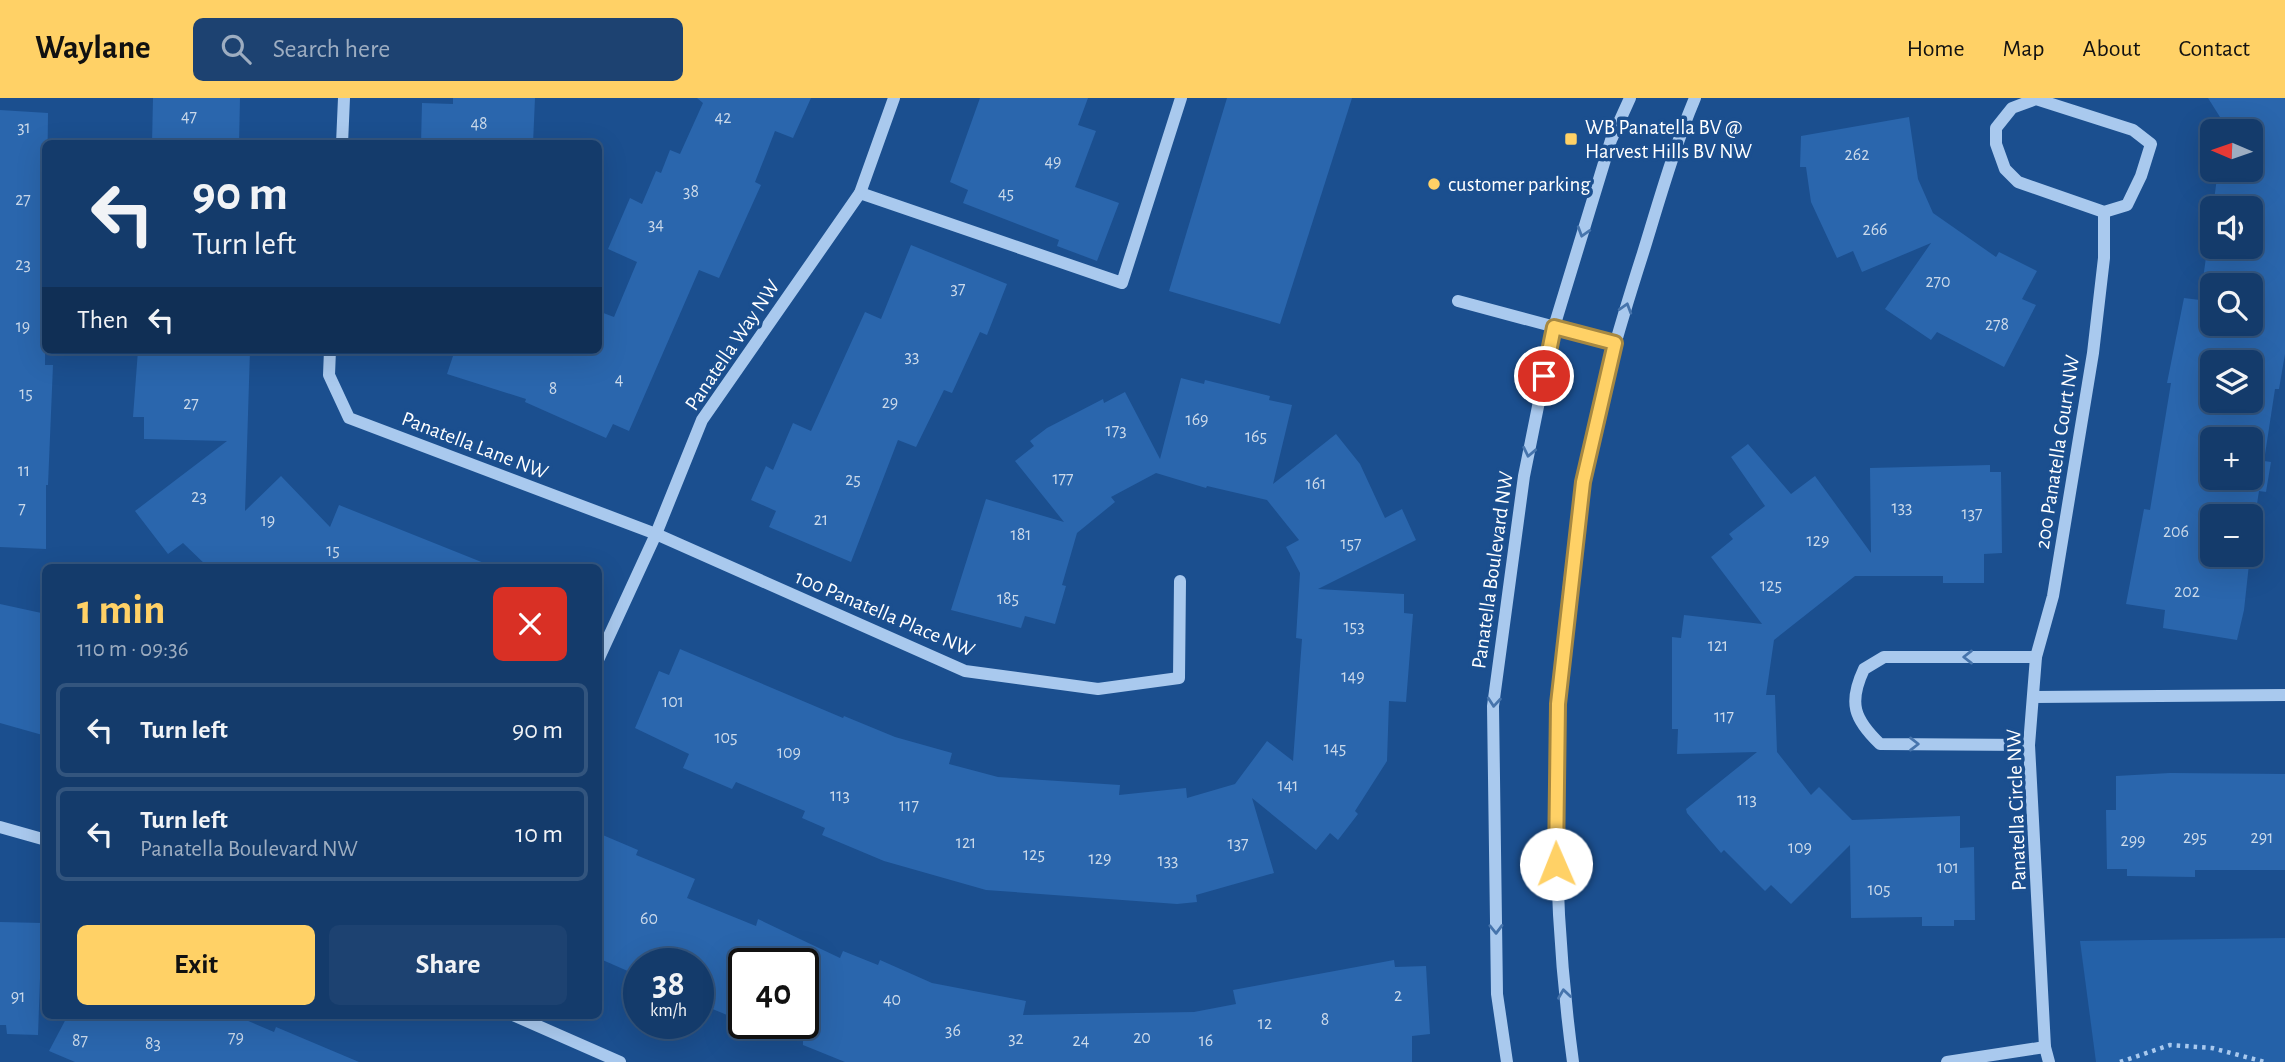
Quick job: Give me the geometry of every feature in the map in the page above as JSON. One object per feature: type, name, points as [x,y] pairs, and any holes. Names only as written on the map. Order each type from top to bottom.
[{"type":"street","points":[[342,140],[344,98]]},
{"type":"street","name":"Panatella Way NW","points":[[602,651],[656,534],[702,420],[860,193],[894,98]]},
{"type":"street","points":[[860,193],[1122,283],[1181,98]]},
{"type":"street","name":"Panatella Boulevard NW","points":[[1507,1062],[1497,994],[1493,706],[1524,476],[1554,327],[1611,140],[1630,98]]},
{"type":"street","points":[[1573,1062],[1562,981],[1556,853],[1558,704],[1583,482],[1615,343],[1679,137],[1695,98]]},
{"type":"street","points":[[2036,99],[2133,130],[2151,144],[2141,176],[2127,205],[2104,212],[2018,182],[2005,169],[1996,144],[1996,128],[2003,116],[2012,108],[2036,99]]},
{"type":"street","name":"200 Panatella Court NW","points":[[2034,697],[2036,657],[2053,596],[2093,353],[2104,258],[2104,212]]},
{"type":"street","points":[[1458,301],[1615,343]]},
{"type":"street","name":"Panatella Lane NW","points":[[330,354],[329,375],[349,418],[656,534]]},
{"type":"street","name":"100 Panatella Place NW","points":[[656,534],[965,671],[1098,689],[1179,678],[1180,580]]},
{"type":"street","points":[[2029,745],[1880,744],[1860,725],[1855,700],[1864,669],[1884,657],[2036,657]]},
{"type":"street","points":[[2034,697],[2285,695]]},
{"type":"street","name":"Panatella Circle NW","points":[[2034,697],[2029,745],[2045,1047],[2049,1062]]},
{"type":"street","points":[[0,827],[42,839]]},
{"type":"street","points":[[522,1019],[620,1062]]},
{"type":"street","points":[[1947,1062],[2045,1047]]},
{"type":"path","points":[[2120,1062],[2170,1045],[2212,1048],[2265,1062]]},
{"type":"shaded area","points":[[2285,938],[2285,1062],[2096,1062],[2080,941]]},
{"type":"building","points":[[153,98],[240,98],[239,140],[152,140]]},
{"type":"building","points":[[453,98],[535,98],[533,140],[421,140],[422,103],[453,104]]},
{"type":"building","points":[[697,98],[811,98],[793,138],[775,131],[755,182],[761,185],[719,278],[699,270],[629,431],[613,424],[606,438],[525,402],[526,399],[447,374],[454,354],[602,354],[602,312],[614,317],[637,262],[608,249],[630,198],[642,204],[656,171],[661,173],[670,150],[680,154],[703,103]]},
{"type":"building","points":[[980,98],[1088,98],[1078,125],[1096,131],[1075,187],[1119,203],[1097,261],[1057,246],[1059,240],[963,203],[968,190],[950,182]]},
{"type":"building","points":[[1227,98],[1352,98],[1280,324],[1169,291]]},
{"type":"building","points":[[2208,98],[2285,98],[2285,354],[2279,389],[2275,389],[2264,461],[2271,462],[2266,492],[2259,491],[2257,504],[2200,504],[2200,567],[2249,567],[2244,610],[2237,640],[2163,628],[2165,610],[2126,604],[2144,509],[2150,510],[2171,383],[2167,383],[2184,298],[2200,300],[2200,336],[2263,336],[2263,273],[2204,273],[2206,259],[2263,259],[2263,196],[2215,196],[2216,182],[2263,182],[2263,119],[2221,119]]},
{"type":"building","points":[[0,110],[48,113],[48,140],[42,140],[42,354],[45,354],[45,365],[53,365],[46,485],[46,549],[0,547]]},
{"type":"building","points":[[1909,117],[1918,179],[1933,213],[1996,257],[1999,252],[2037,271],[2022,299],[2036,305],[2004,367],[1937,332],[1931,340],[1885,309],[1931,243],[1862,272],[1853,251],[1837,258],[1811,202],[1806,167],[1800,167],[1801,136]]},
{"type":"building","points":[[911,245],[1007,284],[987,335],[980,332],[952,393],[944,390],[916,447],[898,440],[851,562],[769,527],[776,511],[751,500],[766,466],[773,470],[793,423],[811,431],[865,312],[881,319]]},
{"type":"building","points":[[138,354],[250,354],[245,511],[281,476],[330,527],[339,505],[486,564],[205,564],[183,543],[168,554],[135,511],[227,441],[144,439],[144,417],[133,417]]},
{"type":"building","points":[[1181,378],[1204,384],[1205,380],[1270,396],[1269,400],[1292,405],[1273,484],[1336,434],[1360,464],[1385,518],[1402,509],[1416,540],[1318,589],[1404,594],[1404,613],[1413,614],[1406,702],[1389,701],[1387,761],[1355,811],[1358,814],[1338,840],[1330,833],[1316,850],[1252,798],[1274,873],[1196,895],[1197,902],[1177,904],[986,890],[884,861],[822,835],[825,828],[802,818],[805,811],[736,782],[732,789],[683,768],[689,754],[635,728],[659,671],[669,675],[680,649],[843,718],[844,716],[895,737],[952,753],[949,764],[998,777],[1120,785],[1119,795],[1186,788],[1187,798],[1235,784],[1267,741],[1293,761],[1302,639],[1296,638],[1300,573],[1286,547],[1299,540],[1267,500],[1207,486],[1206,488],[1156,473],[1111,497],[1115,502],[1077,533],[1062,585],[1066,586],[1055,624],[1025,616],[1021,628],[951,610],[986,499],[1064,522],[1015,461],[1034,446],[1030,441],[1047,428],[1103,399],[1104,403],[1125,392],[1160,459]]},
{"type":"building","points":[[1748,444],[1791,494],[1815,476],[1871,553],[1870,468],[1990,465],[1990,472],[2001,472],[2002,553],[1984,554],[1984,583],[1943,583],[1943,576],[1855,576],[1774,640],[1766,695],[1775,695],[1777,752],[1811,795],[1819,787],[1852,820],[1960,816],[1960,848],[1974,847],[1975,920],[1954,920],[1954,926],[1922,926],[1922,917],[1851,918],[1850,845],[1791,904],[1771,885],[1765,891],[1724,850],[1721,853],[1687,813],[1686,809],[1757,752],[1677,754],[1678,729],[1672,729],[1672,637],[1681,638],[1684,615],[1762,624],[1711,557],[1733,539],[1729,534],[1765,506],[1731,457]]},
{"type":"building","points":[[0,604],[42,613],[42,735],[0,723]]},
{"type":"building","points":[[2170,773],[2285,774],[2285,870],[2195,870],[2195,877],[2127,876],[2127,869],[2107,869],[2106,810],[2116,810],[2116,776]]},
{"type":"building","points":[[602,835],[638,850],[636,855],[695,879],[687,898],[756,926],[758,919],[819,948],[728,948],[728,1015],[714,1010],[714,948],[623,948],[623,969],[602,960]]},
{"type":"building","points":[[0,922],[42,923],[38,1035],[7,1034],[6,1025],[0,1025]]},
{"type":"building","points":[[819,948],[840,958],[843,951],[878,965],[880,960],[932,983],[1026,1001],[1023,1015],[1194,1012],[1236,1004],[1233,990],[1394,960],[1395,967],[1426,966],[1430,1034],[1412,1036],[1412,1062],[845,1062],[803,1045],[803,1039],[819,1039]]},
{"type":"building","points":[[66,1019],[243,1019],[274,1032],[276,1027],[359,1062],[75,1062],[49,1051]]},
{"type":"place","name":"WB Panatella BV @ Harvest Hills BV NW","points":[[1571,139]]},
{"type":"place","name":"customer parking","points":[[1434,184]]},
{"type":"route","points":[[1544,376],[1554,327],[1615,343],[1583,482],[1558,704],[1556,864]]}]
